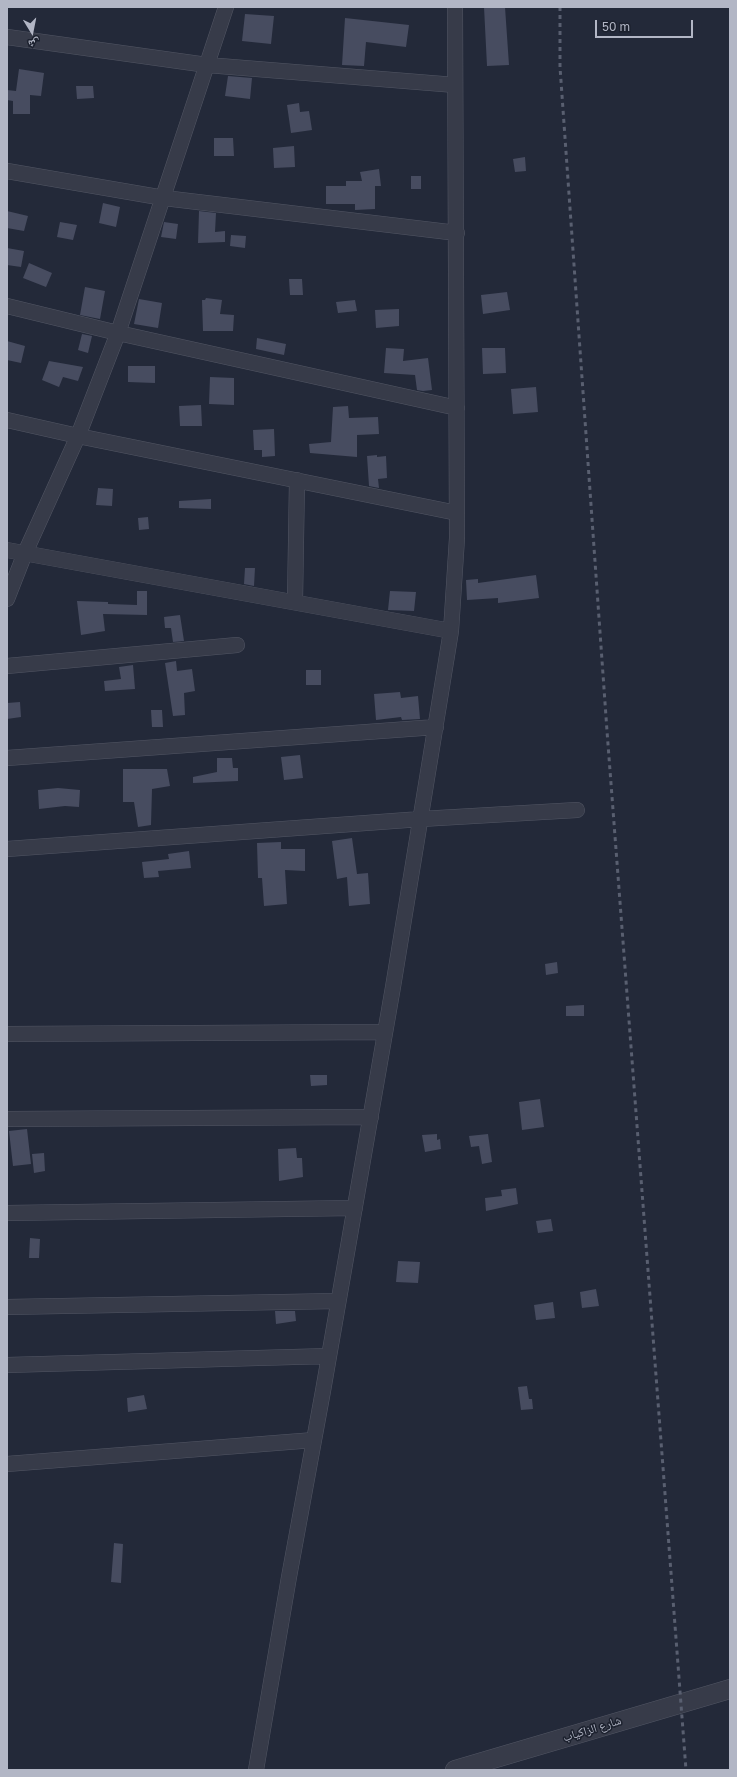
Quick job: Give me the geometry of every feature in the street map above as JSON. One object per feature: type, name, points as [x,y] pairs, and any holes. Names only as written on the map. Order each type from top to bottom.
[{"type":"street","points":[[7,598],[25,553],[78,436],[118,333],[164,198],[226,7]]},
{"type":"street","points":[[256,1770],[355,1208],[421,819],[451,630],[457,538],[455,7]]},
{"type":"street","points":[[7,37],[207,65],[455,85]]},
{"type":"street","points":[[7,171],[164,198],[457,233]]},
{"type":"street","points":[[7,306],[118,333],[457,408]]},
{"type":"street","points":[[7,420],[78,436],[457,513]]},
{"type":"street","points":[[295,602],[297,480]]},
{"type":"street","points":[[7,550],[451,630]]},
{"type":"street","points":[[7,666],[236,645]]},
{"type":"street","points":[[7,758],[436,727]]},
{"type":"street","points":[[7,849],[421,819],[577,810]]},
{"type":"street","points":[[7,1034],[385,1032]]},
{"type":"street","points":[[7,1119],[370,1116]]},
{"type":"street","points":[[7,1213],[355,1208]]},
{"type":"street","points":[[7,1307],[338,1302]]},
{"type":"street","points":[[7,1365],[329,1356]]},
{"type":"street","points":[[7,1464],[314,1440]]},
{"type":"street","name":"شارع الزاكياب","points":[[455,1770],[730,1688]]},
{"type":"building","points":[[484,7],[505,7],[509,65],[487,66]]},
{"type":"building","points":[[245,14],[274,16],[271,44],[242,41]]},
{"type":"building","points":[[345,18],[409,25],[406,47],[366,42],[364,66],[342,65]]},
{"type":"building","points":[[19,69],[44,73],[41,96],[30,95],[30,114],[13,114],[13,101],[7,100],[7,90],[16,91]]},
{"type":"building","points":[[228,76],[252,78],[250,99],[225,96]]},
{"type":"building","points":[[76,86],[93,86],[94,98],[77,99]]},
{"type":"building","points":[[299,103],[300,112],[309,111],[312,130],[291,133],[287,105]]},
{"type":"building","points":[[214,138],[233,138],[234,156],[214,156]]},
{"type":"building","points":[[294,146],[295,167],[274,168],[273,148]]},
{"type":"building","points":[[525,157],[526,171],[515,172],[513,159]]},
{"type":"building","points":[[379,169],[381,186],[375,186],[375,209],[355,210],[355,204],[326,204],[326,186],[346,186],[346,181],[362,181],[360,172]]},
{"type":"building","points":[[411,176],[421,176],[421,189],[411,189]]},
{"type":"building","points":[[103,203],[120,207],[116,227],[99,223]]},
{"type":"building","points":[[7,211],[28,216],[24,231],[7,228]]},
{"type":"building","points":[[199,211],[216,213],[215,232],[225,231],[225,242],[198,243]]},
{"type":"building","points":[[60,222],[77,225],[73,240],[57,237]]},
{"type":"building","points":[[164,222],[178,224],[176,239],[161,237]]},
{"type":"building","points":[[231,235],[246,236],[245,248],[230,246]]},
{"type":"building","points":[[7,248],[24,251],[21,267],[7,265]]},
{"type":"building","points":[[29,263],[52,273],[46,287],[23,278]]},
{"type":"building","points":[[289,279],[302,279],[303,295],[290,295]]},
{"type":"building","points":[[85,287],[105,291],[100,319],[80,315]]},
{"type":"building","points":[[507,292],[510,310],[483,314],[481,295]]},
{"type":"building","points":[[206,298],[222,300],[220,314],[234,315],[233,331],[203,331],[202,300],[205,300]]},
{"type":"building","points":[[139,299],[162,303],[158,328],[134,324]]},
{"type":"building","points":[[355,300],[357,311],[338,313],[336,302]]},
{"type":"building","points":[[399,309],[399,326],[376,328],[375,310]]},
{"type":"building","points":[[82,334],[92,336],[88,353],[78,350]]},
{"type":"building","points":[[257,338],[286,344],[284,355],[256,349]]},
{"type":"building","points":[[7,341],[25,346],[21,363],[7,360]]},
{"type":"building","points":[[386,348],[404,349],[403,361],[428,358],[432,390],[417,390],[415,375],[384,373]]},
{"type":"building","points":[[482,348],[505,348],[506,373],[483,374]]},
{"type":"building","points":[[49,361],[83,367],[78,381],[63,377],[59,387],[42,380]]},
{"type":"building","points":[[128,366],[155,366],[155,383],[128,382]]},
{"type":"building","points":[[210,377],[234,378],[234,405],[209,404]]},
{"type":"building","points":[[536,387],[538,412],[513,414],[511,389]]},
{"type":"building","points":[[201,405],[202,426],[180,426],[179,406]]},
{"type":"building","points":[[348,406],[349,418],[378,417],[379,434],[357,435],[357,457],[310,453],[309,444],[331,442],[333,407]]},
{"type":"building","points":[[274,429],[275,456],[262,457],[262,450],[254,450],[253,430]]},
{"type":"building","points":[[377,455],[377,457],[386,456],[387,478],[378,479],[379,488],[369,486],[367,456]]},
{"type":"building","points":[[98,488],[113,489],[112,506],[96,505]]},
{"type":"building","points":[[211,499],[211,509],[179,508],[179,501]]},
{"type":"building","points":[[148,517],[149,529],[139,530],[138,518]]},
{"type":"building","points":[[245,568],[255,568],[254,586],[244,584]]},
{"type":"building","points":[[536,575],[539,598],[498,603],[498,598],[467,600],[466,580],[478,579],[478,583]]},
{"type":"building","points":[[137,591],[147,591],[147,615],[103,614],[105,631],[81,635],[77,601],[137,605]]},
{"type":"building","points":[[390,591],[416,592],[414,611],[388,610]]},
{"type":"building","points":[[180,615],[184,641],[173,642],[171,628],[165,628],[164,617]]},
{"type":"building","points":[[176,661],[177,671],[192,669],[195,691],[184,693],[185,715],[173,716],[165,663]]},
{"type":"building","points":[[133,665],[135,689],[105,691],[104,681],[121,679],[119,667]]},
{"type":"building","points":[[306,670],[321,670],[321,685],[306,685]]},
{"type":"building","points":[[400,692],[401,698],[418,696],[420,719],[402,720],[401,717],[376,720],[374,694]]},
{"type":"building","points":[[20,702],[21,717],[7,719],[7,703]]},
{"type":"building","points":[[151,710],[162,710],[163,727],[152,727]]},
{"type":"building","points":[[300,755],[303,778],[284,780],[281,757]]},
{"type":"building","points":[[217,758],[232,758],[233,768],[238,768],[238,781],[193,783],[193,777],[217,772]]},
{"type":"building","points":[[123,769],[167,769],[170,786],[152,789],[151,825],[138,827],[134,802],[123,802]]},
{"type":"building","points":[[58,788],[80,790],[79,807],[65,806],[39,809],[38,790]]},
{"type":"building","points":[[352,838],[357,874],[368,873],[370,904],[349,906],[347,877],[337,879],[332,841]]},
{"type":"building","points":[[281,842],[281,849],[305,849],[305,871],[285,870],[287,904],[264,906],[262,878],[258,878],[257,843]]},
{"type":"building","points":[[189,851],[191,868],[158,871],[159,877],[144,878],[142,862],[169,859],[168,854]]},
{"type":"building","points":[[557,962],[558,973],[546,975],[545,964]]},
{"type":"building","points":[[584,1005],[584,1016],[566,1016],[566,1006]]},
{"type":"building","points":[[310,1075],[327,1075],[327,1085],[311,1086]]},
{"type":"building","points":[[540,1099],[544,1127],[522,1130],[519,1102]]},
{"type":"building","points":[[27,1129],[31,1164],[13,1166],[9,1131]]},
{"type":"building","points":[[437,1134],[437,1140],[440,1139],[441,1149],[425,1152],[422,1135]]},
{"type":"building","points":[[488,1134],[492,1162],[482,1164],[479,1146],[471,1147],[469,1136]]},
{"type":"building","points":[[296,1148],[297,1158],[302,1158],[303,1177],[279,1181],[278,1149]]},
{"type":"building","points":[[44,1153],[45,1171],[34,1173],[32,1154]]},
{"type":"building","points":[[516,1188],[518,1204],[486,1211],[485,1198],[502,1196],[501,1190]]},
{"type":"building","points":[[551,1219],[553,1231],[538,1233],[536,1221]]},
{"type":"building","points":[[30,1238],[40,1239],[39,1258],[29,1258]]},
{"type":"building","points":[[398,1261],[420,1262],[418,1283],[396,1282]]},
{"type":"building","points":[[596,1289],[599,1306],[582,1308],[580,1292]]},
{"type":"building","points":[[553,1302],[555,1318],[536,1320],[534,1305]]},
{"type":"building","points":[[275,1311],[295,1311],[296,1321],[276,1324]]},
{"type":"building","points":[[527,1386],[529,1399],[532,1399],[533,1409],[521,1410],[518,1387]]},
{"type":"building","points":[[144,1395],[147,1409],[128,1412],[127,1398]]},
{"type":"building","points":[[114,1543],[123,1544],[121,1583],[111,1582]]},
{"type":"railway","points":[[560,7],[560,67],[607,731],[686,1770]]}]
